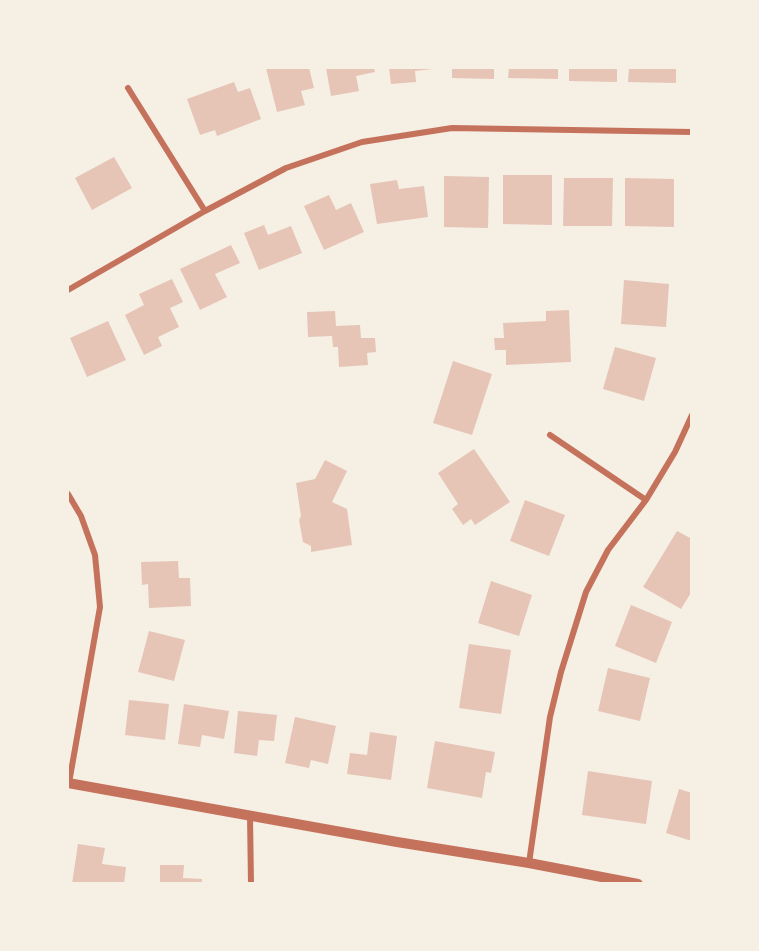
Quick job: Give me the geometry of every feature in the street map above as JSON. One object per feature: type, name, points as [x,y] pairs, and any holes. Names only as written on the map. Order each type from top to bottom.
[{"type":"street","points":[[128,88],[205,211]]},
{"type":"street","points":[[68,290],[205,211],[286,168],[362,142],[452,128],[692,132]]},
{"type":"street","points":[[529,863],[550,717],[561,672],[586,592],[608,550],[646,500],[675,452],[692,415]]},
{"type":"street","points":[[549,435],[646,500]]},
{"type":"street","points":[[68,494],[81,516],[95,555],[100,607],[68,783],[638,884]]},
{"type":"street","points":[[250,816],[251,884]]},
{"type":"building","points":[[266,68],[309,68],[314,88],[301,91],[305,105],[277,112]]},
{"type":"building","points":[[326,68],[374,68],[375,72],[356,76],[359,91],[331,96]]},
{"type":"building","points":[[389,68],[433,69],[415,71],[416,82],[391,84]]},
{"type":"building","points":[[452,68],[494,68],[494,79],[452,78]]},
{"type":"building","points":[[509,68],[558,68],[558,79],[508,78]]},
{"type":"building","points":[[569,68],[617,68],[617,82],[569,81]]},
{"type":"building","points":[[629,68],[676,68],[676,83],[628,82]]},
{"type":"building","points":[[234,82],[238,92],[250,88],[261,119],[217,136],[215,130],[200,135],[187,99]]},
{"type":"building","points":[[114,157],[132,188],[92,210],[75,178]]},
{"type":"building","points":[[503,175],[552,175],[552,225],[503,224]]},
{"type":"building","points":[[444,176],[489,177],[488,228],[444,227]]},
{"type":"building","points":[[564,178],[613,178],[612,226],[563,226]]},
{"type":"building","points":[[625,178],[674,179],[674,227],[625,226]]},
{"type":"building","points":[[397,180],[399,189],[424,186],[428,217],[377,224],[370,184]]},
{"type":"building","points":[[329,195],[336,210],[351,203],[364,232],[324,250],[304,206]]},
{"type":"building","points":[[264,225],[268,235],[291,226],[302,253],[259,270],[244,233]]},
{"type":"building","points":[[231,245],[240,263],[215,274],[227,297],[200,310],[180,269]]},
{"type":"building","points":[[172,279],[183,302],[170,308],[179,327],[158,337],[162,346],[144,355],[125,315],[144,305],[139,294]]},
{"type":"building","points":[[624,280],[669,284],[666,327],[621,324]]},
{"type":"building","points":[[569,310],[571,362],[506,365],[506,350],[495,350],[494,338],[504,338],[503,323],[546,321],[546,311]]},
{"type":"building","points":[[335,311],[336,326],[360,325],[361,338],[375,338],[376,352],[367,353],[368,365],[339,367],[338,347],[333,347],[332,336],[308,337],[307,312]]},
{"type":"building","points":[[108,321],[126,360],[87,377],[70,338]]},
{"type":"building","points":[[615,347],[656,358],[644,401],[603,389]]},
{"type":"building","points":[[453,361],[492,374],[472,435],[433,423]]},
{"type":"building","points":[[474,449],[510,502],[475,525],[471,519],[463,525],[452,509],[458,504],[438,473]]},
{"type":"building","points":[[325,460],[347,471],[332,502],[347,509],[352,545],[311,552],[311,546],[303,542],[296,483],[315,479]]},
{"type":"building","points":[[525,500],[565,515],[549,556],[510,541]]},
{"type":"building","points":[[677,531],[692,539],[692,591],[681,609],[643,587]]},
{"type":"building","points":[[178,561],[179,578],[190,578],[191,606],[149,608],[148,584],[142,585],[141,562]]},
{"type":"building","points":[[491,581],[532,595],[519,636],[478,623]]},
{"type":"building","points":[[631,605],[672,622],[656,663],[615,646]]},
{"type":"building","points":[[149,631],[185,640],[174,681],[138,672]]},
{"type":"building","points":[[469,644],[511,650],[501,714],[459,708]]},
{"type":"building","points":[[608,668],[650,678],[640,721],[598,711]]},
{"type":"building","points":[[129,700],[169,704],[165,740],[125,735]]},
{"type":"building","points":[[184,704],[229,711],[224,739],[202,735],[200,747],[178,744]]},
{"type":"building","points":[[238,711],[277,715],[274,741],[259,740],[257,756],[234,753]]},
{"type":"building","points":[[295,717],[336,726],[328,764],[311,760],[309,768],[285,763]]},
{"type":"building","points":[[370,732],[397,736],[391,780],[347,774],[350,753],[367,755]]},
{"type":"building","points":[[435,741],[495,752],[491,773],[486,772],[482,798],[427,788]]},
{"type":"building","points":[[588,771],[652,781],[646,824],[582,815]]},
{"type":"building","points":[[679,789],[692,793],[692,841],[666,833]]},
{"type":"building","points":[[78,844],[105,848],[102,864],[126,867],[124,884],[72,884]]},
{"type":"building","points":[[160,865],[184,865],[183,878],[202,879],[202,884],[160,884]]}]
